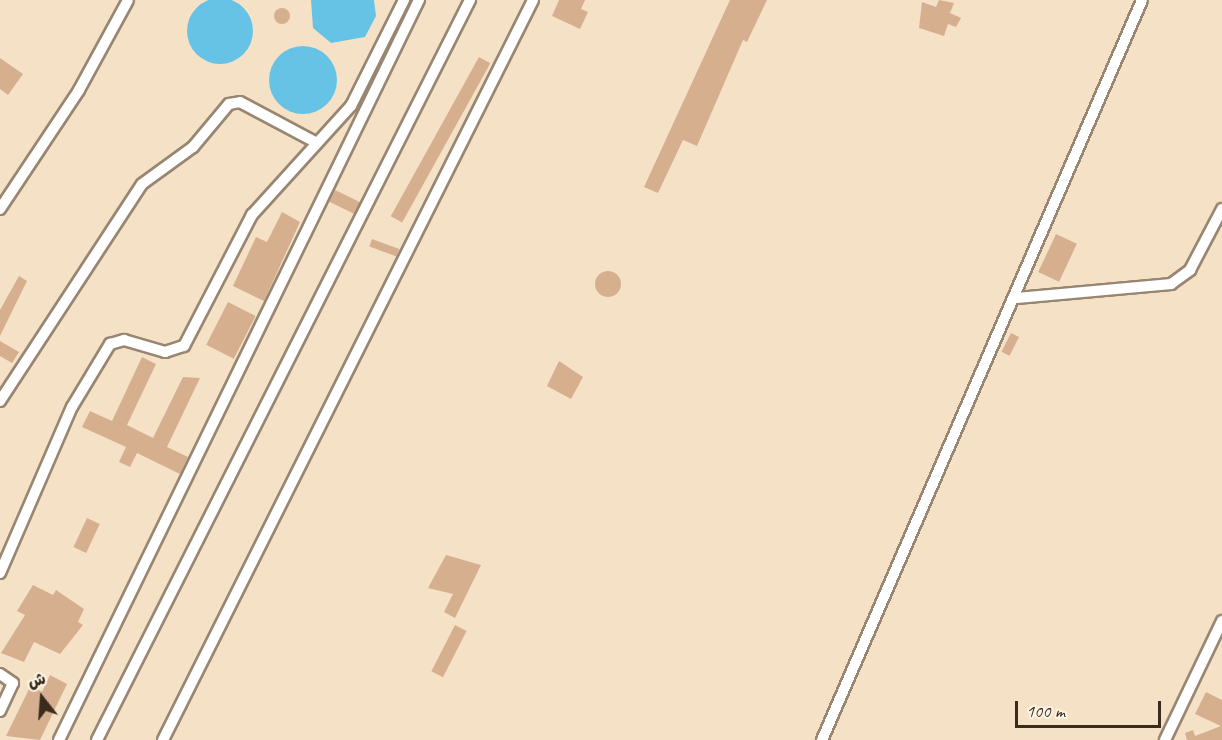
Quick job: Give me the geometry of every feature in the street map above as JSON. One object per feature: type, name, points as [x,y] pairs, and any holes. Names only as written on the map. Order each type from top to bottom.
[{"type":"lane","points":[[0,209],[79,90],[128,0]]},
{"type":"lane","points":[[0,573],[72,407],[110,344],[124,340],[165,352],[184,346],[252,215],[351,106],[404,0]]},
{"type":"lane","points":[[59,740],[419,0]]},
{"type":"lane","points":[[97,740],[470,0]]},
{"type":"lane","points":[[163,740],[533,0]]},
{"type":"lane","points":[[822,740],[1017,297],[1142,0]]},
{"type":"lane","points":[[0,401],[142,184],[193,147],[229,104],[240,102],[317,143]]},
{"type":"lane","points":[[1017,297],[1183,279],[1222,209]]},
{"type":"lane","points":[[1165,740],[1222,621]]},
{"type":"lane","points":[[0,674],[13,683],[0,711]]},
{"type":"water","points":[[213,-2],[227,-2],[239,3],[248,12],[253,31],[251,44],[244,55],[227,64],[213,64],[201,59],[192,50],[187,38],[187,24],[192,12],[201,3]]},
{"type":"water","points":[[311,0],[374,0],[376,16],[365,37],[331,43],[313,28]]},
{"type":"water","points":[[303,46],[316,49],[327,56],[334,67],[337,80],[334,93],[327,104],[316,111],[303,114],[290,111],[279,104],[272,93],[269,80],[272,67],[279,56],[290,49]]},
{"type":"building","points":[[559,0],[585,0],[581,9],[588,12],[580,29],[552,16]]},
{"type":"building","points":[[730,0],[767,0],[747,42],[743,40],[697,146],[683,140],[658,193],[644,187]]},
{"type":"building","points":[[939,0],[954,3],[950,13],[961,18],[956,27],[948,24],[944,36],[919,28],[922,2],[936,7]]},
{"type":"building","points":[[279,8],[285,8],[290,16],[288,22],[279,24],[274,19],[274,13]]},
{"type":"building","points":[[479,57],[490,63],[402,222],[391,216]]},
{"type":"building","points":[[0,58],[23,74],[8,95],[0,89]]},
{"type":"building","points":[[335,190],[360,202],[354,214],[329,202]]},
{"type":"building","points":[[282,212],[300,222],[264,301],[233,286],[256,237],[267,242]]},
{"type":"building","points":[[1056,234],[1077,244],[1059,282],[1038,272]]},
{"type":"building","points":[[372,239],[399,249],[397,256],[369,247]]},
{"type":"building","points":[[608,271],[617,275],[621,284],[617,293],[608,297],[599,293],[595,284],[599,275]]},
{"type":"building","points":[[19,276],[27,281],[0,336],[0,310]]},
{"type":"building","points":[[228,302],[256,316],[234,359],[206,345]]},
{"type":"building","points":[[1011,333],[1019,337],[1009,356],[1001,352]]},
{"type":"building","points":[[0,341],[19,352],[12,363],[0,356]]},
{"type":"building","points":[[142,357],[156,364],[127,425],[153,438],[183,377],[200,378],[167,447],[188,457],[180,474],[137,453],[130,467],[119,462],[126,447],[82,427],[90,411],[112,421]]},
{"type":"building","points":[[559,361],[583,377],[571,399],[547,386]]},
{"type":"building","points":[[87,518],[100,524],[86,553],[73,547]]},
{"type":"building","points":[[446,555],[481,565],[455,618],[444,612],[453,594],[428,588]]},
{"type":"building","points":[[33,585],[53,595],[56,590],[84,609],[78,622],[83,625],[60,654],[34,642],[24,662],[1,653],[25,615],[17,611]]},
{"type":"building","points":[[455,625],[467,631],[443,677],[431,671]]},
{"type":"building","points":[[50,675],[67,684],[40,740],[6,736],[31,685],[42,692]]},
{"type":"building","points":[[1206,692],[1222,700],[1222,740],[1187,740],[1185,733],[1193,730],[1195,736],[1221,726],[1195,714]]}]
